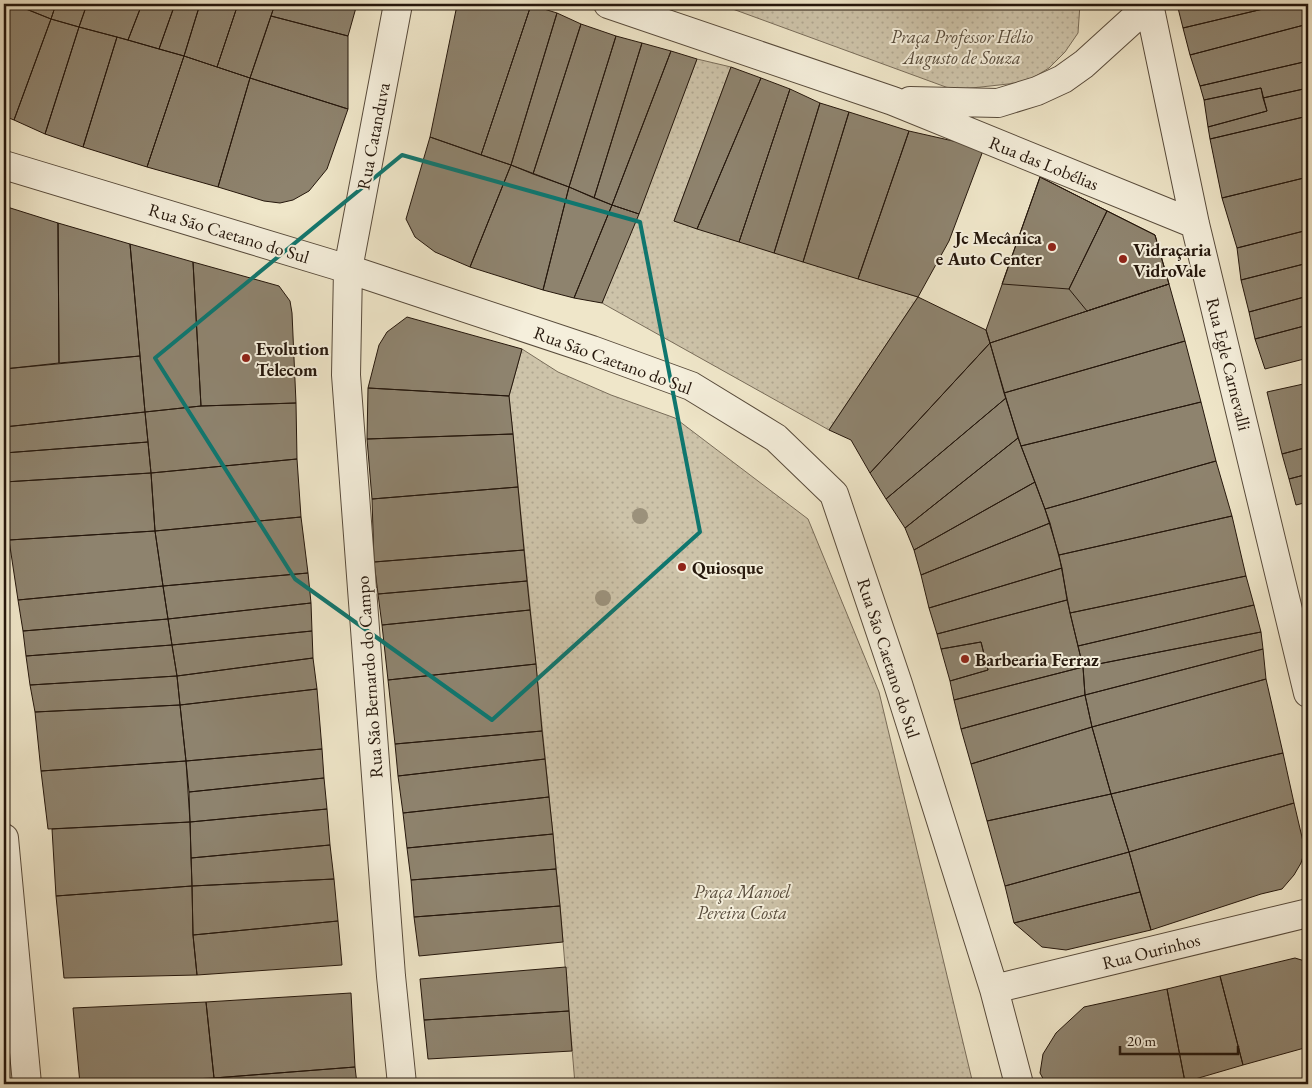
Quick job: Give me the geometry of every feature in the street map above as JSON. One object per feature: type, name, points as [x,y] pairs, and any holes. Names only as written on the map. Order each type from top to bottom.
[{"type":"street","name":"Rua Catanduva","points":[[348,269],[398,4]]},
{"type":"street","name":"Rua das Lobélias","points":[[608,4],[893,101],[1195,224]]},
{"type":"street","name":"Rua das Lobélias","points":[[893,101],[998,103],[1037,91],[1063,79],[1084,64],[1149,4]]},
{"type":"street","name":"Rua Egle Carnevalli","points":[[1149,4],[1195,224],[1308,693]]},
{"type":"street","name":"Rua São Caetano do Sul","points":[[4,165],[348,269],[592,350],[691,386],[776,438],[834,494],[898,684],[994,989],[1019,1084]]},
{"type":"street","name":"Rua São Bernardo do Campo","points":[[348,269],[346,375],[402,1084]]},
{"type":"street","points":[[4,838],[27,1084]]},
{"type":"street","name":"Rua Ourinhos","points":[[994,989],[1308,913]]},
{"type":"highlighted area","points":[[402,155],[640,222],[700,532],[492,720],[295,579],[155,358]]},
{"type":"green space","name":"Praça Professor Hélio Augusto de Souza","points":[[719,4],[1080,4],[1078,33],[1065,52],[1049,68],[1026,82],[954,90]]},
{"type":"green space","points":[[697,59],[731,67],[674,221],[918,297],[829,430],[602,303]]},
{"type":"green space","name":"Praça Manoel Pereira Costa","points":[[522,349],[558,372],[611,395],[675,418],[808,519],[879,692],[973,1084],[575,1084],[560,906],[509,396]]},
{"type":"building","points":[[4,4],[13,4],[51,19],[14,120],[4,116]]},
{"type":"building","points":[[25,4],[56,4],[51,19],[24,8]]},
{"type":"building","points":[[56,4],[87,4],[79,27],[51,19]]},
{"type":"building","points":[[87,4],[142,4],[128,40],[79,27]]},
{"type":"building","points":[[142,4],[175,4],[159,49],[128,40]]},
{"type":"building","points":[[175,4],[200,4],[184,56],[159,49]]},
{"type":"building","points":[[200,4],[238,4],[217,67],[184,56]]},
{"type":"building","points":[[238,4],[275,4],[250,78],[217,67]]},
{"type":"building","points":[[275,4],[357,4],[348,36],[271,16]]},
{"type":"building","points":[[464,4],[531,5],[481,155],[430,137],[456,10]]},
{"type":"building","points":[[1177,4],[1284,4],[1183,28]]},
{"type":"building","points":[[1284,4],[1308,4],[1308,24],[1190,55],[1183,28]]},
{"type":"building","points":[[531,5],[557,13],[511,165],[481,155]]},
{"type":"building","points":[[557,13],[581,24],[533,174],[511,165]]},
{"type":"building","points":[[271,16],[348,36],[348,109],[250,78]]},
{"type":"building","points":[[51,19],[79,27],[45,134],[14,120]]},
{"type":"building","points":[[581,24],[616,36],[569,187],[533,174]]},
{"type":"building","points":[[1308,24],[1308,61],[1200,86],[1190,55]]},
{"type":"building","points":[[79,27],[117,37],[83,147],[45,134]]},
{"type":"building","points":[[616,36],[642,43],[594,198],[569,187]]},
{"type":"building","points":[[117,37],[184,56],[147,167],[83,147]]},
{"type":"building","points":[[642,43],[671,51],[612,205],[594,198]]},
{"type":"building","points":[[671,51],[697,59],[639,214],[612,205]]},
{"type":"building","points":[[184,56],[250,78],[218,187],[147,167]]},
{"type":"building","points":[[1308,61],[1308,88],[1263,98],[1261,88],[1204,100],[1200,86]]},
{"type":"building","points":[[731,67],[761,78],[697,229],[674,221]]},
{"type":"building","points":[[250,78],[348,109],[327,169],[309,191],[293,200],[280,203],[264,201],[218,187]]},
{"type":"building","points":[[761,78],[790,89],[739,242],[697,229]]},
{"type":"building","points":[[1261,88],[1267,111],[1208,127],[1204,100]]},
{"type":"building","points":[[1308,88],[1308,116],[1210,139],[1208,127],[1267,111],[1263,98]]},
{"type":"building","points":[[790,89],[820,103],[774,253],[739,242]]},
{"type":"building","points":[[820,103],[849,112],[803,262],[774,253]]},
{"type":"building","points":[[849,112],[909,131],[858,279],[803,262]]},
{"type":"building","points":[[1308,116],[1308,177],[1222,198],[1210,139]]},
{"type":"building","points":[[909,131],[984,148],[949,241],[918,297],[858,279]]},
{"type":"building","points":[[430,137],[511,165],[470,267],[435,252],[415,237],[406,219]]},
{"type":"building","points":[[511,165],[569,187],[543,290],[470,267]]},
{"type":"building","points":[[1040,177],[1155,235],[1169,284],[990,343],[986,330]]},
{"type":"building","name":"Jc Mecânica e Auto Center","points":[[1040,177],[1107,211],[1069,289],[1002,284]]},
{"type":"building","points":[[1308,177],[1308,230],[1237,248],[1222,198]]},
{"type":"building","points":[[569,187],[612,205],[574,298],[543,290]]},
{"type":"building","points":[[612,205],[639,214],[602,303],[574,298]]},
{"type":"building","points":[[4,206],[58,223],[59,363],[4,369]]},
{"type":"building","name":"Vidraçaria VidroVale","points":[[1107,211],[1155,235],[1169,284],[1087,311],[1069,289]]},
{"type":"building","points":[[58,223],[130,244],[140,356],[59,363]]},
{"type":"building","points":[[1308,230],[1308,263],[1241,280],[1237,248]]},
{"type":"building","points":[[130,244],[193,262],[201,406],[145,412]]},
{"type":"building","name":"Evolution Telecom","points":[[193,262],[279,286],[290,301],[296,403],[201,406]]},
{"type":"building","points":[[1308,263],[1308,296],[1249,312],[1241,280]]},
{"type":"building","points":[[1169,284],[1185,341],[1004,393],[990,343]]},
{"type":"building","points":[[1308,296],[1308,325],[1255,339],[1249,312]]},
{"type":"building","points":[[918,297],[986,330],[990,343],[870,473],[851,440],[829,430]]},
{"type":"building","points":[[407,317],[522,349],[509,396],[368,388],[379,345],[387,332]]},
{"type":"building","points":[[1308,325],[1308,358],[1265,369],[1255,339]]},
{"type":"building","points":[[1185,341],[1201,402],[1021,446],[1004,393]]},
{"type":"building","points":[[990,343],[1006,398],[886,499],[870,473]]},
{"type":"building","points":[[140,356],[145,412],[4,427],[4,369]]},
{"type":"building","points":[[1308,383],[1308,447],[1282,454],[1267,392]]},
{"type":"building","points":[[368,388],[509,396],[513,434],[367,439]]},
{"type":"building","points":[[1006,398],[1018,438],[905,528],[886,499]]},
{"type":"building","points":[[1201,402],[1216,461],[1045,509],[1021,446]]},
{"type":"building","points":[[296,403],[297,459],[151,473],[145,412],[201,406]]},
{"type":"building","points":[[145,412],[148,442],[4,453],[4,427]]},
{"type":"building","points":[[513,434],[518,487],[372,499],[367,439]]},
{"type":"building","points":[[1018,438],[1035,482],[914,550],[905,528]]},
{"type":"building","points":[[148,442],[151,473],[4,482],[4,453]]},
{"type":"building","points":[[1308,447],[1308,474],[1289,479],[1282,454]]},
{"type":"building","points":[[297,459],[301,517],[155,531],[151,473]]},
{"type":"building","points":[[1216,461],[1232,516],[1059,555],[1045,509]]},
{"type":"building","points":[[151,473],[155,531],[9,540],[4,482]]},
{"type":"building","points":[[1308,474],[1308,502],[1296,505],[1289,479]]},
{"type":"building","points":[[1035,482],[1050,523],[921,575],[914,550]]},
{"type":"building","points":[[518,487],[524,550],[374,562],[372,499]]},
{"type":"building","points":[[1232,516],[1246,576],[1070,613],[1059,555]]},
{"type":"building","points":[[301,517],[308,573],[163,586],[155,531]]},
{"type":"building","points":[[1050,523],[1062,568],[929,608],[921,575]]},
{"type":"building","points":[[155,531],[163,586],[18,600],[9,540]]},
{"type":"building","points":[[524,550],[527,581],[378,594],[374,562]]},
{"type":"building","points":[[1062,568],[1067,600],[937,634],[929,608]]},
{"type":"building","points":[[308,573],[311,603],[168,619],[163,586]]},
{"type":"building","points":[[1246,576],[1254,605],[1078,646],[1070,613]]},
{"type":"building","points":[[527,581],[530,610],[382,625],[378,594]]},
{"type":"building","points":[[163,586],[168,619],[23,631],[18,600]]},
{"type":"building","points":[[1067,600],[1083,667],[954,700],[950,681],[988,670],[981,642],[941,649],[937,634]]},
{"type":"building","points":[[311,603],[312,631],[172,645],[168,619]]},
{"type":"building","points":[[1254,605],[1261,632],[1083,667],[1078,646]]},
{"type":"building","points":[[530,610],[536,664],[388,680],[382,625]]},
{"type":"building","points":[[168,619],[172,645],[26,656],[23,631]]},
{"type":"building","points":[[312,631],[313,658],[177,676],[172,645]]},
{"type":"building","points":[[1261,632],[1263,649],[1085,695],[1083,667]]},
{"type":"building","name":"Barbearia Ferraz","points":[[981,642],[988,670],[950,681],[941,649]]},
{"type":"building","points":[[172,645],[177,676],[30,685],[26,656]]},
{"type":"building","points":[[1263,649],[1266,679],[1092,727],[1085,695]]},
{"type":"building","points":[[313,658],[317,689],[180,705],[177,676]]},
{"type":"building","points":[[536,664],[542,731],[395,744],[388,680]]},
{"type":"building","points":[[1083,667],[1085,695],[961,729],[954,700]]},
{"type":"building","points":[[177,676],[180,705],[35,712],[30,685]]},
{"type":"building","points":[[1266,679],[1283,753],[1111,794],[1092,727]]},
{"type":"building","points":[[317,689],[322,749],[186,761],[180,705]]},
{"type":"building","points":[[1085,695],[1092,727],[971,764],[961,729]]},
{"type":"building","points":[[180,705],[186,761],[41,771],[35,712]]},
{"type":"building","points":[[1092,727],[1111,794],[987,821],[971,764]]},
{"type":"building","points":[[542,731],[545,759],[398,776],[395,744]]},
{"type":"building","points":[[322,749],[324,778],[189,792],[186,761]]},
{"type":"building","points":[[1283,753],[1294,803],[1129,852],[1111,794]]},
{"type":"building","points":[[545,759],[549,797],[403,813],[398,776]]},
{"type":"building","points":[[186,761],[190,822],[48,829],[41,771]]},
{"type":"building","points":[[324,778],[327,809],[190,822],[189,792]]},
{"type":"building","points":[[1111,794],[1129,852],[1005,886],[987,821]]},
{"type":"building","points":[[549,797],[553,834],[407,848],[403,813]]},
{"type":"building","points":[[1294,803],[1305,850],[1301,863],[1294,875],[1282,889],[1261,894],[1151,930],[1129,852]]},
{"type":"building","points":[[327,809],[330,845],[191,858],[190,822]]},
{"type":"building","points":[[190,822],[192,886],[56,896],[52,829]]},
{"type":"building","points":[[553,834],[556,869],[411,880],[407,848]]},
{"type":"building","points":[[330,845],[334,879],[192,886],[191,858]]},
{"type":"building","points":[[1129,852],[1140,892],[1014,923],[1005,886]]},
{"type":"building","points":[[556,869],[560,906],[414,917],[411,880]]},
{"type":"building","points":[[334,879],[338,921],[193,935],[192,886]]},
{"type":"building","points":[[192,886],[193,935],[197,975],[64,978],[56,896]]},
{"type":"building","points":[[1140,892],[1151,930],[1066,950],[1042,947],[1014,923]]},
{"type":"building","points":[[560,906],[563,942],[419,956],[414,917]]},
{"type":"building","points":[[338,921],[342,965],[197,975],[193,935]]},
{"type":"building","points":[[1295,958],[1308,962],[1308,1047],[1243,1065],[1220,976]]},
{"type":"building","points":[[566,967],[569,1011],[424,1020],[420,979]]},
{"type":"building","points":[[1220,976],[1243,1065],[1185,1082],[1167,989]]},
{"type":"building","points":[[1167,989],[1185,1082],[1175,1084],[1046,1084],[1040,1073],[1043,1054],[1056,1033],[1084,1007]]},
{"type":"building","points":[[351,993],[355,1067],[214,1078],[206,1002]]},
{"type":"building","points":[[206,1002],[214,1078],[80,1084],[73,1008]]},
{"type":"building","points":[[569,1011],[572,1051],[428,1059],[424,1020]]},
{"type":"building","points":[[355,1067],[357,1084],[215,1084],[214,1078]]},
{"type":"place","name":"Jc Mecânica e Auto Center","points":[[1052,247]]},
{"type":"place","name":"Vidraçaria VidroVale","points":[[1123,259]]},
{"type":"place","name":"Evolution Telecom","points":[[246,358]]},
{"type":"place","name":"Quiosque","points":[[682,567]]},
{"type":"place","name":"Barbearia Ferraz","points":[[965,659]]}]
